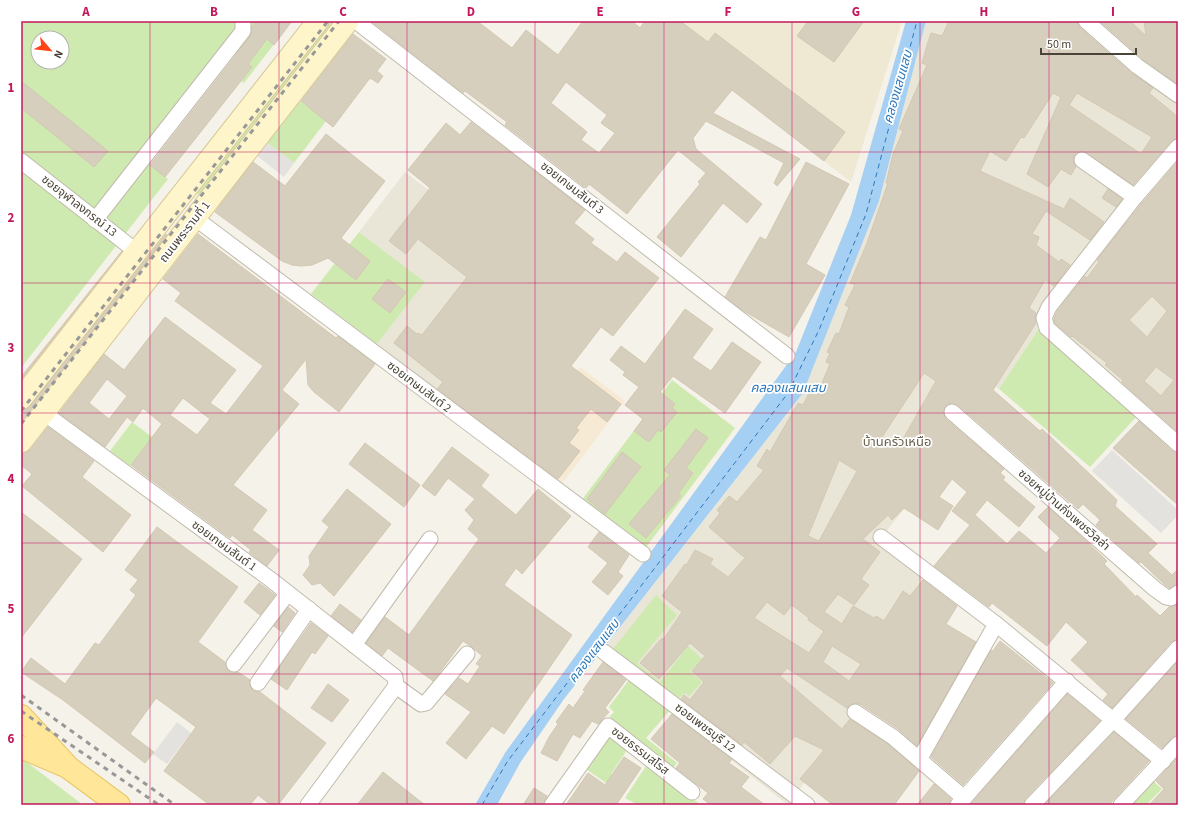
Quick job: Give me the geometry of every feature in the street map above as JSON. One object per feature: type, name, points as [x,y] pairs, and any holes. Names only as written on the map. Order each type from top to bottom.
[{"type":"main road","points":[[21,399],[318,21]]},
{"type":"main road","name":"ถนนพระรามที่ 1","points":[[21,442],[348,21]]},
{"type":"main road","points":[[21,716],[69,768],[119,805]]},
{"type":"main road","points":[[21,746],[69,768]]},
{"type":"street","points":[[95,220],[243,31],[243,21]]},
{"type":"street","name":"ซอยเกษมสันต์ 3","points":[[356,21],[787,356]]},
{"type":"street","points":[[1086,21],[1136,66],[1178,95]]},
{"type":"street","points":[[1178,147],[1135,197],[1049,307],[1046,312],[1045,323],[1047,328],[1178,444]]},
{"type":"street","points":[[1082,160],[1135,197]]},
{"type":"street","name":"ซอยจุฬาลงกรณ์ 13","points":[[21,161],[136,252]]},
{"type":"street","name":"ซอยเกษมสันต์ 2","points":[[195,218],[643,554]]},
{"type":"street","name":"ซอยหมู่บ้านกิ่งเพชรวิลล่า","points":[[952,412],[1155,589],[1166,597],[1171,598],[1178,593]]},
{"type":"street","name":"ซอยเกษมสันต์ 1","points":[[44,413],[309,609],[395,677],[396,686],[421,704],[426,704],[467,654]]},
{"type":"street","points":[[881,536],[996,624],[1163,760]]},
{"type":"street","points":[[354,645],[430,539]]},
{"type":"street","points":[[234,664],[288,593]]},
{"type":"street","points":[[258,683],[309,609]]},
{"type":"street","points":[[920,758],[996,624]]},
{"type":"street","points":[[1032,805],[1114,719],[1178,648]]},
{"type":"street","name":"ซอยเพชรบุรี 12","points":[[604,652],[807,805]]},
{"type":"street","points":[[855,712],[893,737],[920,758],[961,801],[1067,681]]},
{"type":"street","points":[[308,805],[396,686]]},
{"type":"street","name":"ซอยธรรมสโรส","points":[[552,805],[608,726],[692,792]]},
{"type":"street","points":[[1121,805],[1178,744]]},
{"type":"shaded area","points":[[642,21],[902,21],[851,182],[686,55]]},
{"type":"shaded area","points":[[926,21],[1178,21],[1178,152],[1120,218],[1178,264],[1178,399],[1131,410],[1040,327],[999,389],[979,373],[916,450],[938,466],[885,533],[939,575],[858,708],[788,805],[599,655],[803,393],[879,201]]},
{"type":"shaded area","points":[[266,142],[294,163],[284,177],[256,155]]},
{"type":"shaded area","points":[[405,172],[531,268],[437,390],[377,344],[425,282],[359,232]]},
{"type":"shaded area","points":[[580,367],[625,401],[561,485],[516,451]]},
{"type":"shaded area","points":[[1112,450],[1178,510],[1178,515],[1161,533],[1092,471]]},
{"type":"shaded area","points":[[177,722],[191,733],[167,764],[153,754]]},
{"type":"green space","points":[[21,21],[292,21],[244,83],[241,81],[252,67],[232,51],[148,163],[168,179],[21,368]]},
{"type":"green space","points":[[323,21],[341,21],[203,198],[191,189]]},
{"type":"green space","points":[[299,100],[326,121],[294,163],[266,142]]},
{"type":"green space","points":[[359,232],[425,282],[377,344],[311,294]]},
{"type":"green space","points":[[1040,327],[1137,416],[1090,467],[999,389]]},
{"type":"green space","points":[[672,380],[735,428],[644,550],[581,501]]},
{"type":"green space","points":[[132,422],[152,437],[130,466],[110,451]]},
{"type":"green space","points":[[656,595],[677,615],[637,663],[660,682],[688,646],[702,659],[690,671],[702,682],[689,696],[685,693],[675,701],[610,653]]},
{"type":"green space","points":[[631,677],[672,708],[646,738],[677,763],[670,771],[606,721],[614,712],[609,707]]},
{"type":"green space","points":[[608,730],[629,747],[611,774],[623,783],[615,789],[583,767]]},
{"type":"green space","points":[[24,760],[83,805],[21,805],[21,764]]},
{"type":"green space","points":[[648,763],[701,805],[638,805],[625,798]]},
{"type":"green space","points":[[1151,779],[1162,789],[1148,803],[1150,805],[1127,805]]},
{"type":"water","name":"คลองแสนแสบ","points":[[906,21],[926,21],[879,201],[803,393],[564,699],[520,763],[497,805],[475,805],[505,753],[796,352],[851,215]]},
{"type":"building","points":[[257,21],[292,21],[274,45],[267,39],[248,64],[252,67],[165,177],[150,165],[250,37],[252,27]]},
{"type":"building","points":[[371,21],[477,21],[512,48],[526,30],[558,55],[583,21],[632,21],[640,28],[645,21],[680,21],[708,42],[715,33],[845,132],[824,161],[732,90],[713,113],[800,159],[777,186],[774,183],[784,163],[706,121],[693,138],[696,149],[762,204],[747,223],[723,203],[681,257],[657,237],[700,184],[698,182],[706,173],[678,150],[627,214],[589,184],[586,188],[505,125],[507,122],[465,91],[463,93]],"holes":[[[566,82],[607,115],[601,123],[615,133],[599,153],[581,140],[587,132],[551,103]]]},
{"type":"building","points":[[808,21],[864,21],[834,62],[797,36]]},
{"type":"building","points":[[949,21],[1077,21],[1080,28],[1131,73],[1153,88],[1149,93],[1178,117],[1178,138],[1171,141],[1133,185],[1082,151],[1074,155],[1073,160],[1076,166],[1071,175],[1061,169],[1048,187],[1027,174],[1061,97],[1053,93],[1024,138],[1021,137],[1006,161],[990,151],[980,171],[1064,209],[1070,198],[1104,222],[1090,240],[1046,211],[1032,234],[1039,237],[1036,245],[1059,262],[1061,259],[1070,265],[1054,286],[1045,280],[1029,308],[1036,313],[1036,323],[993,390],[1040,431],[1042,429],[1117,500],[1115,506],[1157,544],[1148,553],[1172,575],[1178,569],[1178,584],[1169,588],[1164,584],[1141,562],[1139,563],[1096,525],[1100,520],[1083,504],[1078,509],[958,405],[949,404],[943,411],[946,419],[1004,469],[1000,473],[1005,477],[1003,480],[1035,507],[1019,527],[987,500],[975,515],[1007,544],[1019,531],[1046,553],[1060,538],[1038,517],[1048,507],[1107,561],[1104,564],[1136,597],[1137,595],[1160,616],[1169,607],[1178,604],[1178,639],[1171,642],[1112,708],[1103,700],[1108,694],[1071,660],[1088,642],[1066,622],[1047,646],[992,603],[989,607],[934,566],[970,525],[952,511],[967,492],[952,479],[939,497],[953,506],[938,530],[904,508],[892,520],[888,515],[863,539],[880,552],[861,579],[869,585],[854,605],[838,594],[824,612],[842,624],[853,606],[874,618],[876,616],[884,621],[903,591],[910,596],[923,580],[957,606],[946,624],[976,642],[917,746],[898,729],[860,704],[851,704],[847,708],[787,668],[780,676],[842,729],[850,719],[888,744],[919,771],[894,805],[833,805],[800,779],[824,750],[795,736],[770,764],[744,742],[742,745],[681,699],[684,695],[690,700],[704,682],[692,671],[705,656],[690,643],[659,679],[640,663],[662,638],[663,640],[682,612],[662,596],[685,564],[686,566],[695,550],[713,559],[710,564],[728,577],[745,558],[709,527],[720,513],[717,510],[729,496],[737,502],[764,470],[757,466],[767,449],[770,452],[798,403],[803,405],[812,387],[819,390],[830,364],[826,362],[830,353],[827,352],[836,333],[839,334],[849,307],[845,305],[855,285],[850,283],[867,243],[888,183],[886,183],[893,154],[903,131],[899,129],[927,65],[922,63],[931,33],[942,36]],"holes":[[[1077,93],[1152,137],[1141,154],[1069,105]],[[924,373],[936,381],[899,446],[882,437]],[[839,460],[857,471],[819,541],[808,536]],[[767,602],[784,615],[792,605],[809,618],[808,620],[824,631],[809,653],[754,618]],[[832,646],[861,664],[849,681],[823,662]]]},
{"type":"building","points":[[1100,21],[1130,21],[1146,36],[1144,21],[1174,21],[1178,24],[1178,84],[1143,59]]},
{"type":"building","points":[[353,34],[386,59],[377,71],[383,76],[378,83],[370,78],[333,127],[301,101]]},
{"type":"building","points":[[21,81],[108,151],[94,167],[21,108]]},
{"type":"building","points":[[471,122],[585,210],[574,223],[594,239],[591,243],[617,262],[625,252],[659,278],[613,336],[601,327],[571,366],[621,404],[607,422],[591,409],[576,428],[579,430],[569,443],[580,451],[558,479],[437,389],[443,382],[394,343],[407,326],[417,334],[422,335],[467,277],[418,239],[406,254],[389,241],[430,188],[408,170],[446,123],[460,135]]},
{"type":"building","points":[[326,134],[385,181],[341,238],[370,261],[356,280],[328,258],[312,265],[301,266],[292,265],[282,261],[215,212],[253,162],[285,186]]},
{"type":"building","points":[[1178,161],[1178,432],[1122,382],[1123,380],[1105,365],[1107,363],[1072,336],[1071,337],[1055,323],[1054,319],[1057,312],[1085,276],[1087,278],[1099,262],[1097,260],[1142,203]],"holes":[[[1152,296],[1167,311],[1147,337],[1129,320]],[[1156,367],[1174,380],[1161,396],[1144,381]]]},
{"type":"building","points":[[806,162],[849,184],[806,264],[825,275],[789,337],[742,310],[725,297],[760,237],[766,240]]},
{"type":"building","points":[[1108,189],[1122,199],[1116,207],[1102,198]]},
{"type":"building","points":[[166,234],[167,235],[21,422],[21,411],[30,406]]},
{"type":"building","points":[[198,234],[336,338],[338,336],[375,364],[339,412],[314,392],[308,385],[306,359],[282,390],[299,404],[233,485],[267,510],[252,530],[279,550],[267,566],[249,552],[251,550],[232,535],[230,538],[131,465],[162,424],[143,408],[133,422],[127,417],[105,447],[59,413],[104,354],[124,370],[165,317],[236,370],[210,403],[226,414],[263,366],[175,301],[181,293],[163,279]],"holes":[[[107,379],[127,396],[109,419],[89,403]],[[183,398],[210,419],[197,435],[170,415]]]},
{"type":"building","points":[[122,251],[21,380],[21,377]]},
{"type":"building","points":[[388,279],[406,292],[390,313],[372,299]]},
{"type":"building","points":[[685,309],[713,329],[692,358],[711,371],[732,342],[761,362],[725,413],[673,376],[660,392],[675,404],[672,408],[677,412],[661,432],[658,430],[649,442],[634,431],[643,419],[625,405],[639,387],[623,375],[625,372],[610,360],[621,346],[645,364]]},
{"type":"building","points":[[1139,421],[1172,451],[1178,453],[1178,505],[1113,448]]},
{"type":"building","points":[[48,427],[94,461],[82,477],[131,515],[103,552],[22,486],[32,474],[21,465],[21,454],[30,450]]},
{"type":"building","points":[[696,429],[708,438],[686,468],[693,473],[678,494],[681,496],[646,538],[629,524],[670,475],[664,470]]},
{"type":"building","points":[[365,443],[420,485],[404,507],[349,464]]},
{"type":"building","points":[[452,447],[489,475],[481,486],[516,515],[538,489],[571,516],[522,574],[516,568],[504,585],[572,635],[504,734],[492,726],[466,759],[446,743],[471,712],[445,694],[459,678],[468,684],[480,666],[476,664],[482,656],[463,641],[433,681],[388,648],[382,656],[366,643],[385,617],[409,635],[479,539],[468,529],[474,520],[465,510],[475,499],[448,478],[435,496],[422,486]]},
{"type":"building","points":[[622,452],[641,467],[605,514],[587,499]]},
{"type":"building","points":[[347,489],[391,524],[334,596],[320,583],[312,585],[303,575],[310,565],[309,556],[329,527],[322,521]]},
{"type":"building","points":[[21,512],[82,559],[21,638]]},
{"type":"building","points":[[157,527],[238,587],[198,642],[225,662],[228,671],[233,673],[238,672],[250,680],[250,686],[253,690],[260,692],[326,743],[278,805],[271,805],[258,795],[250,805],[210,805],[164,771],[196,727],[156,698],[130,734],[154,752],[145,763],[63,700],[21,672],[31,658],[65,684],[95,643],[99,645],[136,595],[130,590],[138,580],[125,570]]},
{"type":"building","points":[[599,532],[629,555],[618,572],[623,576],[608,595],[592,582],[608,563],[588,547]]},
{"type":"building","points":[[259,583],[275,595],[260,615],[244,602]]},
{"type":"building","points":[[340,604],[361,620],[352,632],[331,616]]},
{"type":"building","points":[[288,607],[295,613],[282,632],[274,626]]},
{"type":"building","points":[[311,623],[328,636],[315,654],[312,652],[287,690],[271,679]]},
{"type":"building","points":[[1000,641],[1053,683],[963,785],[931,757],[991,650],[993,651]]},
{"type":"building","points":[[1178,661],[1178,735],[1172,738],[1162,748],[1126,719]]},
{"type":"building","points":[[603,662],[626,680],[605,708],[609,712],[598,724],[592,721],[580,738],[573,734],[557,761],[541,753],[558,724],[556,722],[569,704],[573,708],[585,691],[583,690]]},
{"type":"building","points":[[328,684],[349,700],[332,722],[311,708]]},
{"type":"building","points":[[1067,694],[1100,721],[1025,799],[1023,805],[970,805]]},
{"type":"building","points":[[672,714],[732,759],[729,763],[749,777],[741,787],[765,805],[711,805],[703,799],[708,793],[676,768],[680,763],[651,739]]},
{"type":"building","points":[[1114,732],[1149,761],[1109,805],[1044,805]]},
{"type":"building","points":[[624,757],[641,768],[616,805],[566,805],[588,773],[605,785]]},
{"type":"building","points":[[1178,757],[1178,805],[1149,805],[1164,789],[1156,781]]},
{"type":"building","points":[[383,772],[425,805],[357,805]]},
{"type":"building","points":[[934,784],[951,799],[949,805],[917,805]]},
{"type":"building","points":[[534,788],[547,796],[543,805],[523,805]]},
{"type":"ferry route","points":[[482,805],[507,762],[788,393],[819,330],[866,214],[917,21]]},
{"type":"railway","points":[[21,411],[328,21]]},
{"type":"railway","points":[[21,424],[339,21]]},
{"type":"railway","points":[[21,695],[175,805]]},
{"type":"railway","points":[[21,711],[159,805]]},
{"type":"district","name":"บ้านครัวเหนือ","points":[[897,442]]}]
